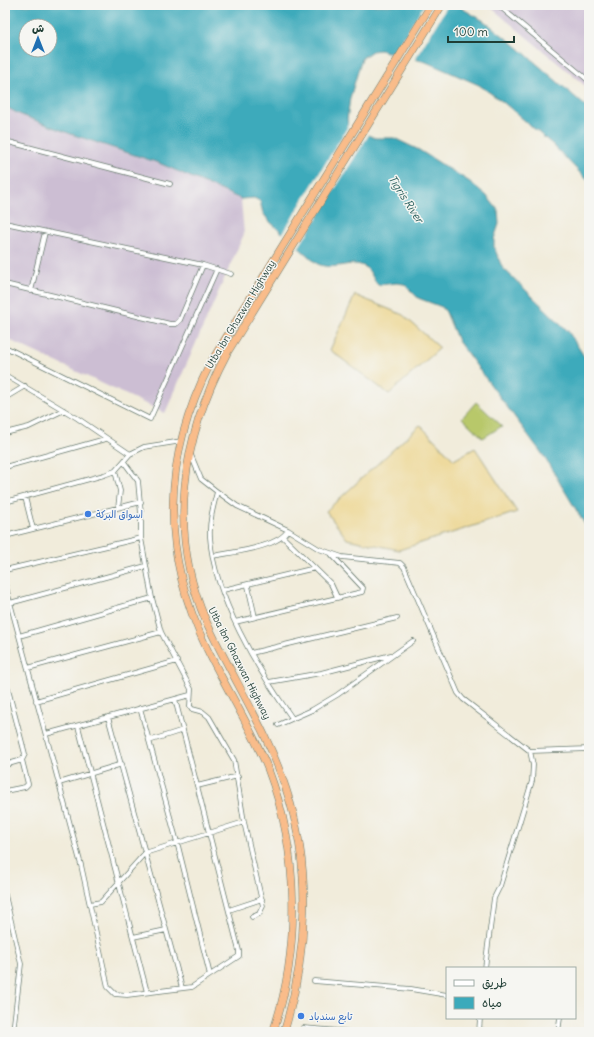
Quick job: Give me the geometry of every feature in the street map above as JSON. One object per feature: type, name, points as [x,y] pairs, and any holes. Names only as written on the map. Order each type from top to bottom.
[{"type":"highway","name":"Utba ibn Ghazwan Highway","points":[[273,1032],[284,991],[291,936],[291,890],[284,832],[276,794],[263,758],[236,700],[207,649],[183,590],[176,554],[173,516],[175,476],[185,428],[198,390],[219,348],[431,5]]},
{"type":"highway","name":"Utba ibn Ghazwan Highway","points":[[284,1032],[295,988],[301,944],[303,885],[298,841],[289,798],[276,760],[261,727],[206,621],[192,579],[186,549],[184,516],[189,451],[207,393],[227,353],[442,5]]},
{"type":"street","points":[[498,5],[589,82]]},
{"type":"street","points":[[5,141],[170,184]]},
{"type":"street","points":[[5,223],[203,265],[231,274]]},
{"type":"street","points":[[30,290],[45,232]]},
{"type":"street","points":[[5,284],[170,324],[176,324],[180,320],[203,265]]},
{"type":"street","points":[[5,347],[150,419],[217,269]]},
{"type":"street","points":[[5,375],[64,410],[105,439],[130,454]]},
{"type":"street","points":[[5,398],[25,386]]},
{"type":"street","points":[[5,433],[29,427],[64,410]]},
{"type":"street","points":[[5,467],[105,439]]},
{"type":"street","points":[[5,502],[115,471],[130,454],[154,445],[182,441]]},
{"type":"street","points":[[189,451],[201,479],[237,506],[288,530],[319,549],[331,554],[353,559],[400,563],[404,567],[458,693],[463,699],[530,751],[589,749]]},
{"type":"street","points":[[124,462],[138,481],[141,502],[141,538],[152,598],[161,632],[191,689],[190,706],[210,717],[234,760],[238,776],[244,822],[262,899],[262,910],[252,917]]},
{"type":"street","points":[[115,471],[120,491],[118,508]]},
{"type":"street","points":[[217,492],[210,526],[213,556],[223,590],[235,622],[251,653],[292,718]]},
{"type":"street","points":[[25,497],[33,529]]},
{"type":"street","points":[[5,536],[141,502]]},
{"type":"street","points":[[213,556],[256,547],[283,537],[288,530]]},
{"type":"street","points":[[283,537],[331,584],[338,597]]},
{"type":"street","points":[[5,570],[141,538]]},
{"type":"street","points":[[235,622],[362,592],[363,588],[331,554]]},
{"type":"street","points":[[10,603],[146,566]]},
{"type":"street","points":[[223,590],[248,586],[315,568]]},
{"type":"street","points":[[5,584],[90,904],[108,987],[114,994],[127,995],[192,987],[239,956],[229,910],[175,699]]},
{"type":"street","points":[[248,586],[255,617]]},
{"type":"street","points":[[19,636],[152,598]]},
{"type":"street","points":[[251,653],[397,618]]},
{"type":"street","points":[[28,668],[161,632]]},
{"type":"street","points":[[278,725],[312,710],[337,695],[413,641]]},
{"type":"street","points":[[269,682],[321,673],[396,654]]},
{"type":"street","points":[[36,701],[177,661]]},
{"type":"street","points":[[5,678],[25,754],[22,760],[28,784],[26,786],[5,791]]},
{"type":"street","points":[[46,734],[190,695]]},
{"type":"street","points":[[140,708],[178,842],[210,975]]},
{"type":"street","points":[[108,717],[145,853],[154,880],[182,988]]},
{"type":"street","points":[[78,726],[147,992]]},
{"type":"street","points":[[149,740],[183,730]]},
{"type":"street","points":[[485,967],[494,898],[500,886],[532,781],[533,765],[530,751]]},
{"type":"street","points":[[5,765],[22,760]]},
{"type":"street","points":[[58,783],[122,764]]},
{"type":"street","points":[[197,786],[238,776]]},
{"type":"street","points":[[90,904],[101,902],[145,853],[244,822]]},
{"type":"street","points":[[5,896],[21,964],[13,1032]]},
{"type":"street","points":[[229,910],[262,899]]},
{"type":"street","points":[[133,938],[166,930]]},
{"type":"street","points":[[314,981],[411,989],[446,995]]},
{"type":"street","points":[[480,1019],[479,1031],[492,1032]]},
{"type":"street","points":[[558,1032],[560,1019]]},
{"type":"street","points":[[303,1028],[317,1031],[352,1032]]},
{"type":"shaded area","points":[[488,5],[589,5],[589,89]]},
{"type":"shaded area","points":[[5,106],[19,114],[71,134],[159,163],[241,199],[244,234],[165,413],[5,338]]},
{"type":"green space","points":[[476,402],[502,426],[483,438],[462,418]]},
{"type":"sand","points":[[355,295],[403,315],[440,348],[389,394],[330,350]]},
{"type":"sand","points":[[420,425],[454,460],[475,448],[517,512],[399,550],[347,539],[326,511]]},
{"type":"water","name":"Tigris River","points":[[5,5],[456,5],[484,21],[515,45],[589,109],[589,182],[552,144],[503,102],[479,85],[426,62],[380,50],[372,51],[362,58],[350,98],[347,120],[349,125],[375,138],[394,138],[419,150],[470,182],[486,195],[498,210],[499,224],[494,239],[494,247],[502,267],[568,331],[589,364],[589,531],[543,455],[458,341],[446,312],[442,307],[418,298],[404,284],[397,283],[378,285],[367,269],[360,265],[348,264],[329,267],[316,263],[269,221],[263,213],[260,201],[254,198],[241,199],[159,163],[71,134],[19,114],[6,107]]},
{"type":"pier","points":[[424,5],[448,5],[414,61],[393,55]]},
{"type":"pier","points":[[350,123],[370,133],[297,250],[281,236]]},
{"type":"place","name":"اسواق البركة","points":[[88,514]]},
{"type":"place","name":"تابع سندباد","points":[[301,1016]]}]
